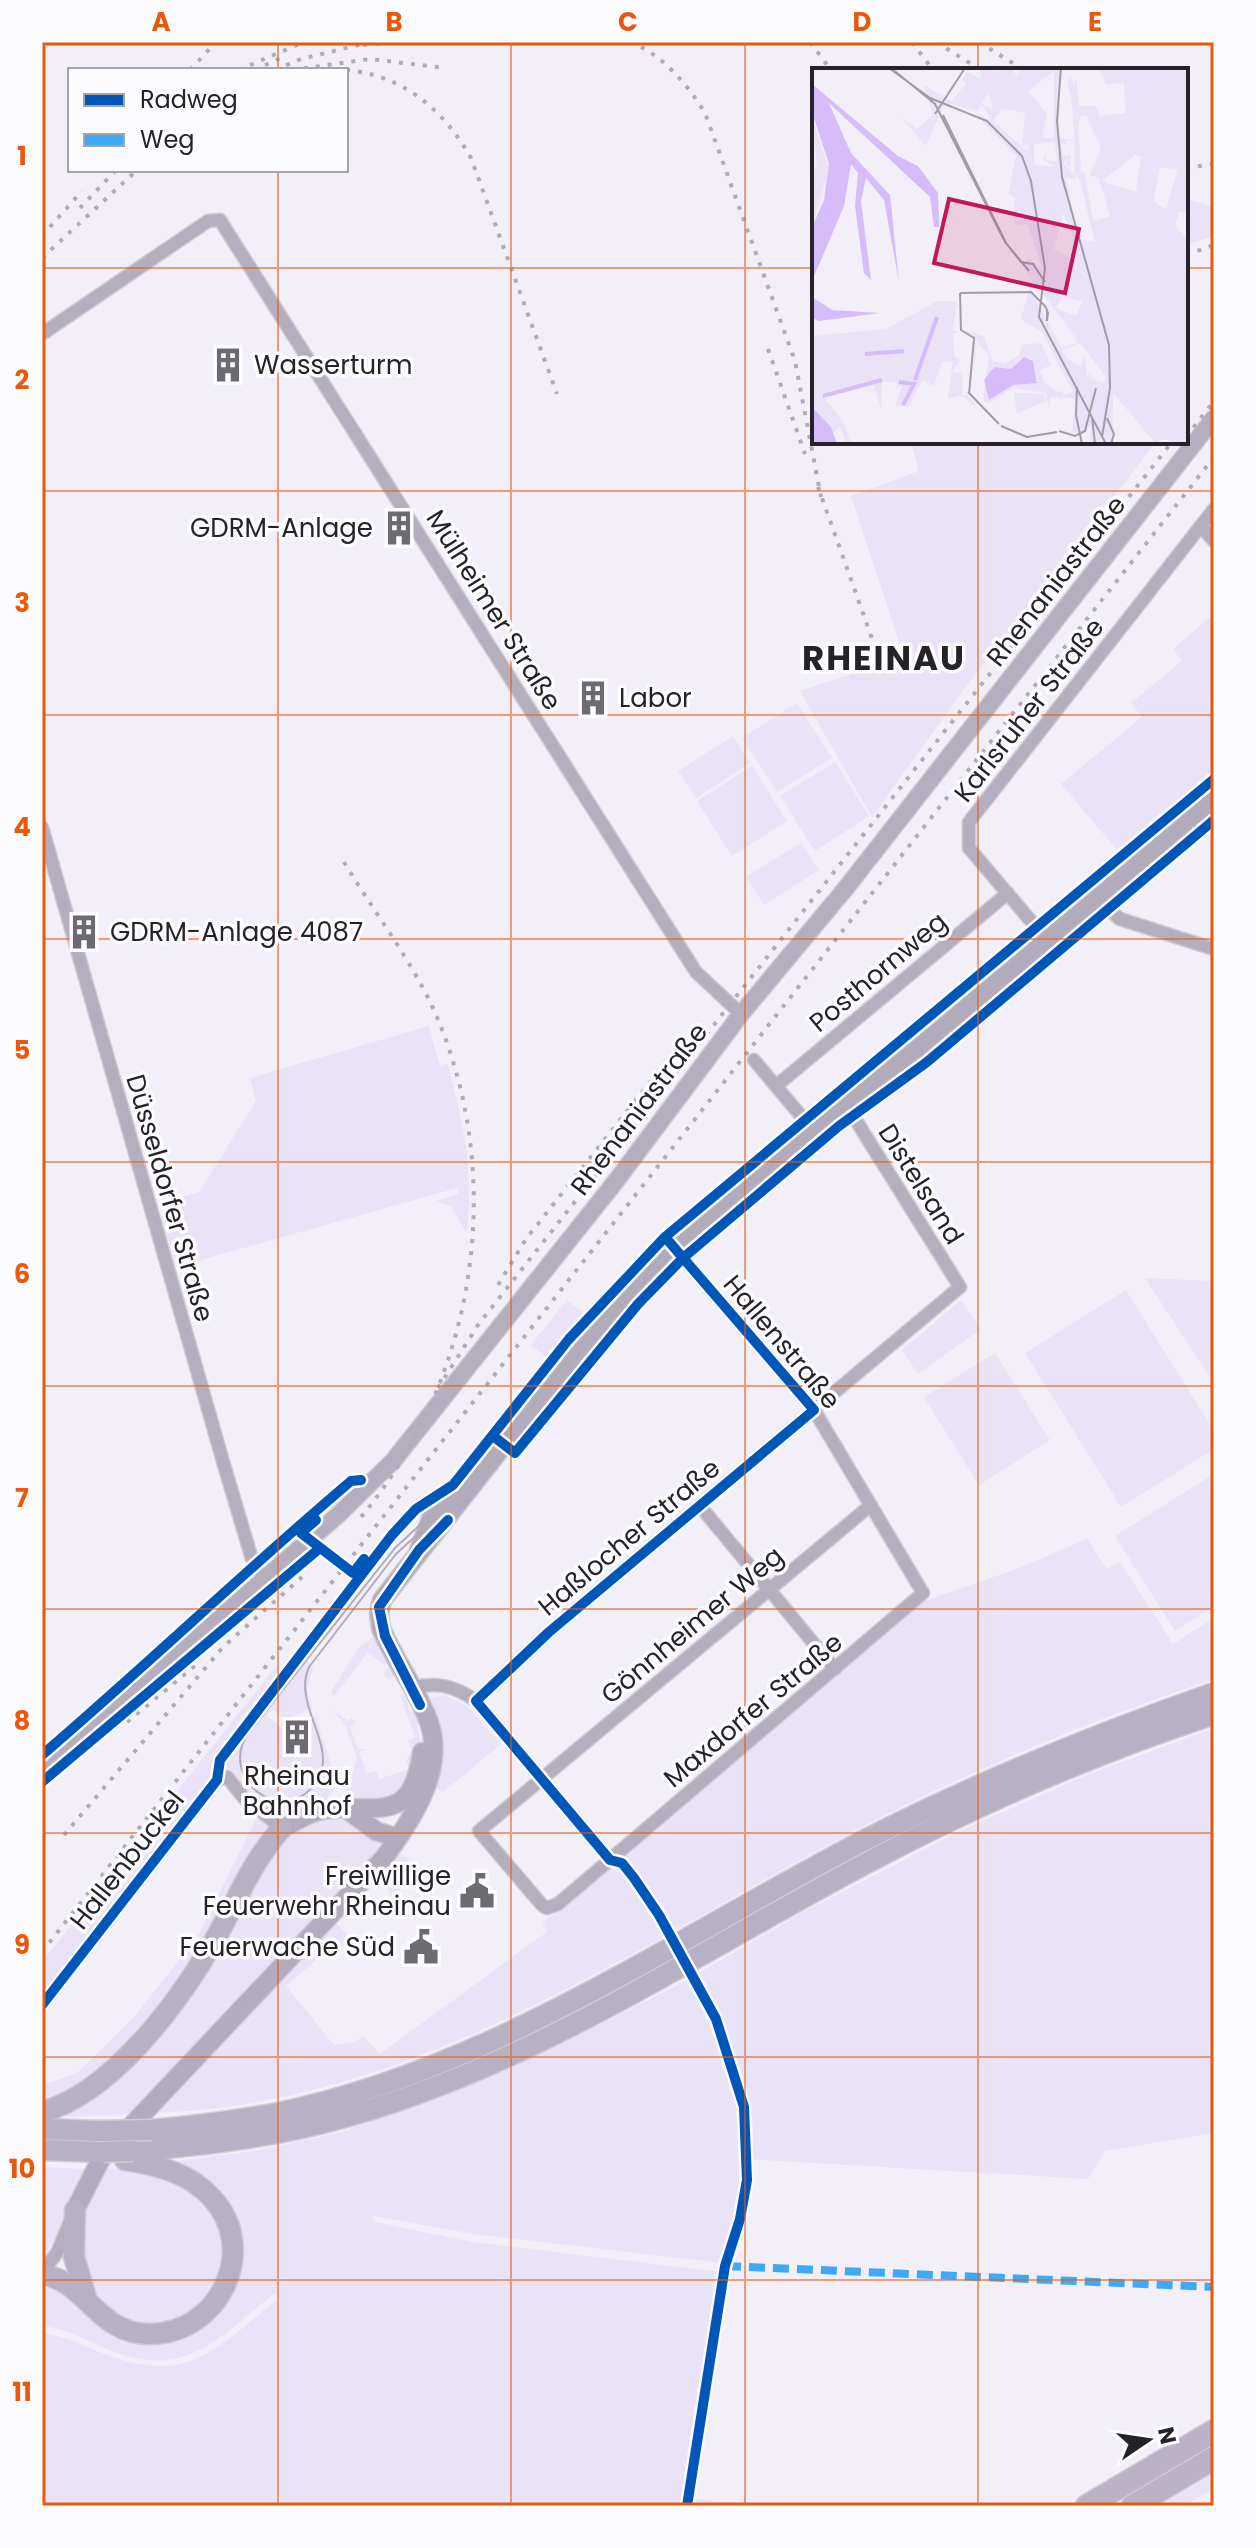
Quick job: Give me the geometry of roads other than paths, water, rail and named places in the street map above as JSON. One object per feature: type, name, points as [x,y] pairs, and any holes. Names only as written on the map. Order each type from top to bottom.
[{"type":"highway","points":[[42,2150],[129,2155],[248,2139],[333,2120],[393,2101],[528,2046],[862,1842],[974,1787],[1082,1741],[1214,1693]]},
{"type":"highway","points":[[42,2129],[152,2130],[278,2113],[380,2084],[520,2027],[681,1954],[948,1822],[1096,1757],[1214,1714]]},
{"type":"highway","points":[[42,2112],[88,2090],[154,2026],[212,1944],[258,1856],[282,1828]]},
{"type":"highway","points":[[42,2273],[63,2280],[113,2325],[138,2333],[179,2329],[201,2318],[215,2304],[233,2265],[231,2232],[212,2197],[177,2173],[129,2155]]},
{"type":"highway","points":[[75,2210],[74,2257],[89,2305]]},
{"type":"highway","points":[[1087,2506],[1214,2431]]},
{"type":"highway","points":[[1133,2506],[1214,2458]]},
{"type":"main road","points":[[75,2210],[102,2157],[358,1887],[398,1838],[428,1785],[432,1751],[428,1721],[385,1636],[379,1614],[386,1593],[419,1550],[433,1514],[479,1476],[579,1349],[674,1248],[812,1129],[909,1056],[1214,800]]},
{"type":"main road","points":[[420,1705],[423,1736],[418,1773],[420,1797]]},
{"type":"main road","points":[[282,1828],[315,1812],[370,1811],[397,1803],[407,1795],[418,1773]]},
{"type":"main road","points":[[349,1811],[385,1836],[398,1838]]},
{"type":"main road","points":[[370,1811],[384,1821],[398,1838]]},
{"type":"street","name":"Mülheimer Straße","points":[[42,334],[208,221],[220,220],[696,972],[741,1014]]},
{"type":"street","name":"Rhenaniastraße","points":[[42,1770],[376,1479],[417,1433],[616,1181],[741,1014],[846,888],[1214,418]]},
{"type":"street","name":"Karlsruher Straße","points":[[1047,940],[969,848],[969,822],[1214,509]]},
{"type":"street","points":[[1201,526],[1214,541]]},
{"type":"street","name":"Düsseldorfer Straße","points":[[42,827],[228,1479],[252,1559],[264,1578]]},
{"type":"street","name":"Posthornweg","points":[[776,1086],[1008,893]]},
{"type":"street","points":[[1097,899],[1120,919],[1214,949]]},
{"type":"street","points":[[754,1060],[812,1129]]},
{"type":"street","name":"Distelsand","points":[[845,1103],[960,1287]]},
{"type":"street","name":"Hallenstraße","points":[[674,1248],[814,1410],[923,1593]]},
{"type":"street","name":"Haßlocher Straße","points":[[476,1701],[549,1632],[960,1287]]},
{"type":"street","name":"Gönnheimer Weg","points":[[610,1860],[558,1904],[547,1908],[479,1831],[871,1505]]},
{"type":"street","points":[[700,1506],[835,1669]]},
{"type":"street","name":"Maxdorfer Straße","points":[[610,1860],[923,1593]]},
{"type":"street","points":[[412,1688],[427,1684],[457,1688],[476,1701],[610,1860]]},
{"type":"street","name":"Hallenbuckel","points":[[42,2005],[217,1780],[230,1779],[244,1798],[282,1828]]},
{"type":"street","points":[[42,2273],[57,2253],[75,2210]]},
{"type":"tram line","points":[[1214,796],[1017,962],[810,1127],[672,1246],[601,1319],[477,1472],[395,1548],[248,1734],[241,1751],[241,1766],[247,1781],[257,1792],[271,1799],[286,1801],[300,1797],[314,1785],[323,1757],[306,1697],[305,1682],[309,1667],[396,1554],[480,1477],[581,1350],[675,1249],[813,1131],[919,1052],[1214,803]]},
{"type":"railway","points":[[192,68],[216,42]]},
{"type":"railway","points":[[244,68],[304,42]]},
{"type":"railway","points":[[280,68],[301,59],[371,42]]},
{"type":"railway","points":[[363,45],[393,42]]},
{"type":"railway","points":[[630,42],[653,54],[673,71],[705,113],[795,361],[821,497]]},
{"type":"railway","points":[[810,42],[830,68]]},
{"type":"railway","points":[[912,42],[932,68]]},
{"type":"railway","points":[[936,42],[978,68]]},
{"type":"railway","points":[[979,42],[1021,68]]},
{"type":"railway","points":[[258,68],[283,57]]},
{"type":"railway","points":[[306,68],[370,59],[445,68]]},
{"type":"railway","points":[[348,70],[386,79],[420,98],[448,125],[471,158],[557,394]]},
{"type":"railway","points":[[1188,168],[1214,164]]},
{"type":"railway","points":[[80,208],[114,172]]},
{"type":"railway","points":[[42,258],[135,172]]},
{"type":"railway","points":[[42,236],[82,191]]},
{"type":"railway","points":[[1188,254],[1214,245]]},
{"type":"railway","points":[[768,349],[805,454]]},
{"type":"railway","points":[[1188,434],[1214,401]]},
{"type":"railway","points":[[438,1388],[478,1325],[1170,444]]},
{"type":"railway","points":[[42,1952],[1214,457]]},
{"type":"railway","points":[[818,487],[880,661]]},
{"type":"railway","points":[[344,862],[403,953],[433,1008],[456,1072],[470,1138],[474,1206],[469,1273],[455,1339],[432,1402],[400,1462],[361,1517]]},
{"type":"railway","points":[[498,1285],[526,1239],[684,1039]]},
{"type":"railway","points":[[64,1835],[223,1647],[302,1577]]},
{"type":"railway","points":[[127,1722],[196,1665]]},
{"type":"place","name":"Wasserturm","points":[[228,365]]},
{"type":"place","name":"GDRM-Anlage","points":[[399,528]]},
{"type":"place","name":"Labor","points":[[593,698]]},
{"type":"place","name":"GDRM-Anlage 4087","points":[[84,932]]},
{"type":"place","name":"Rheinau Bahnhof","points":[[297,1737]]},
{"type":"place","name":"Freiwillige Feuerwehr Rheinau","points":[[477,1891]]},
{"type":"place","name":"Feuerwache Süd","points":[[421,1947]]},
{"type":"district","name":"RHEINAU","points":[[884,658]]}]
